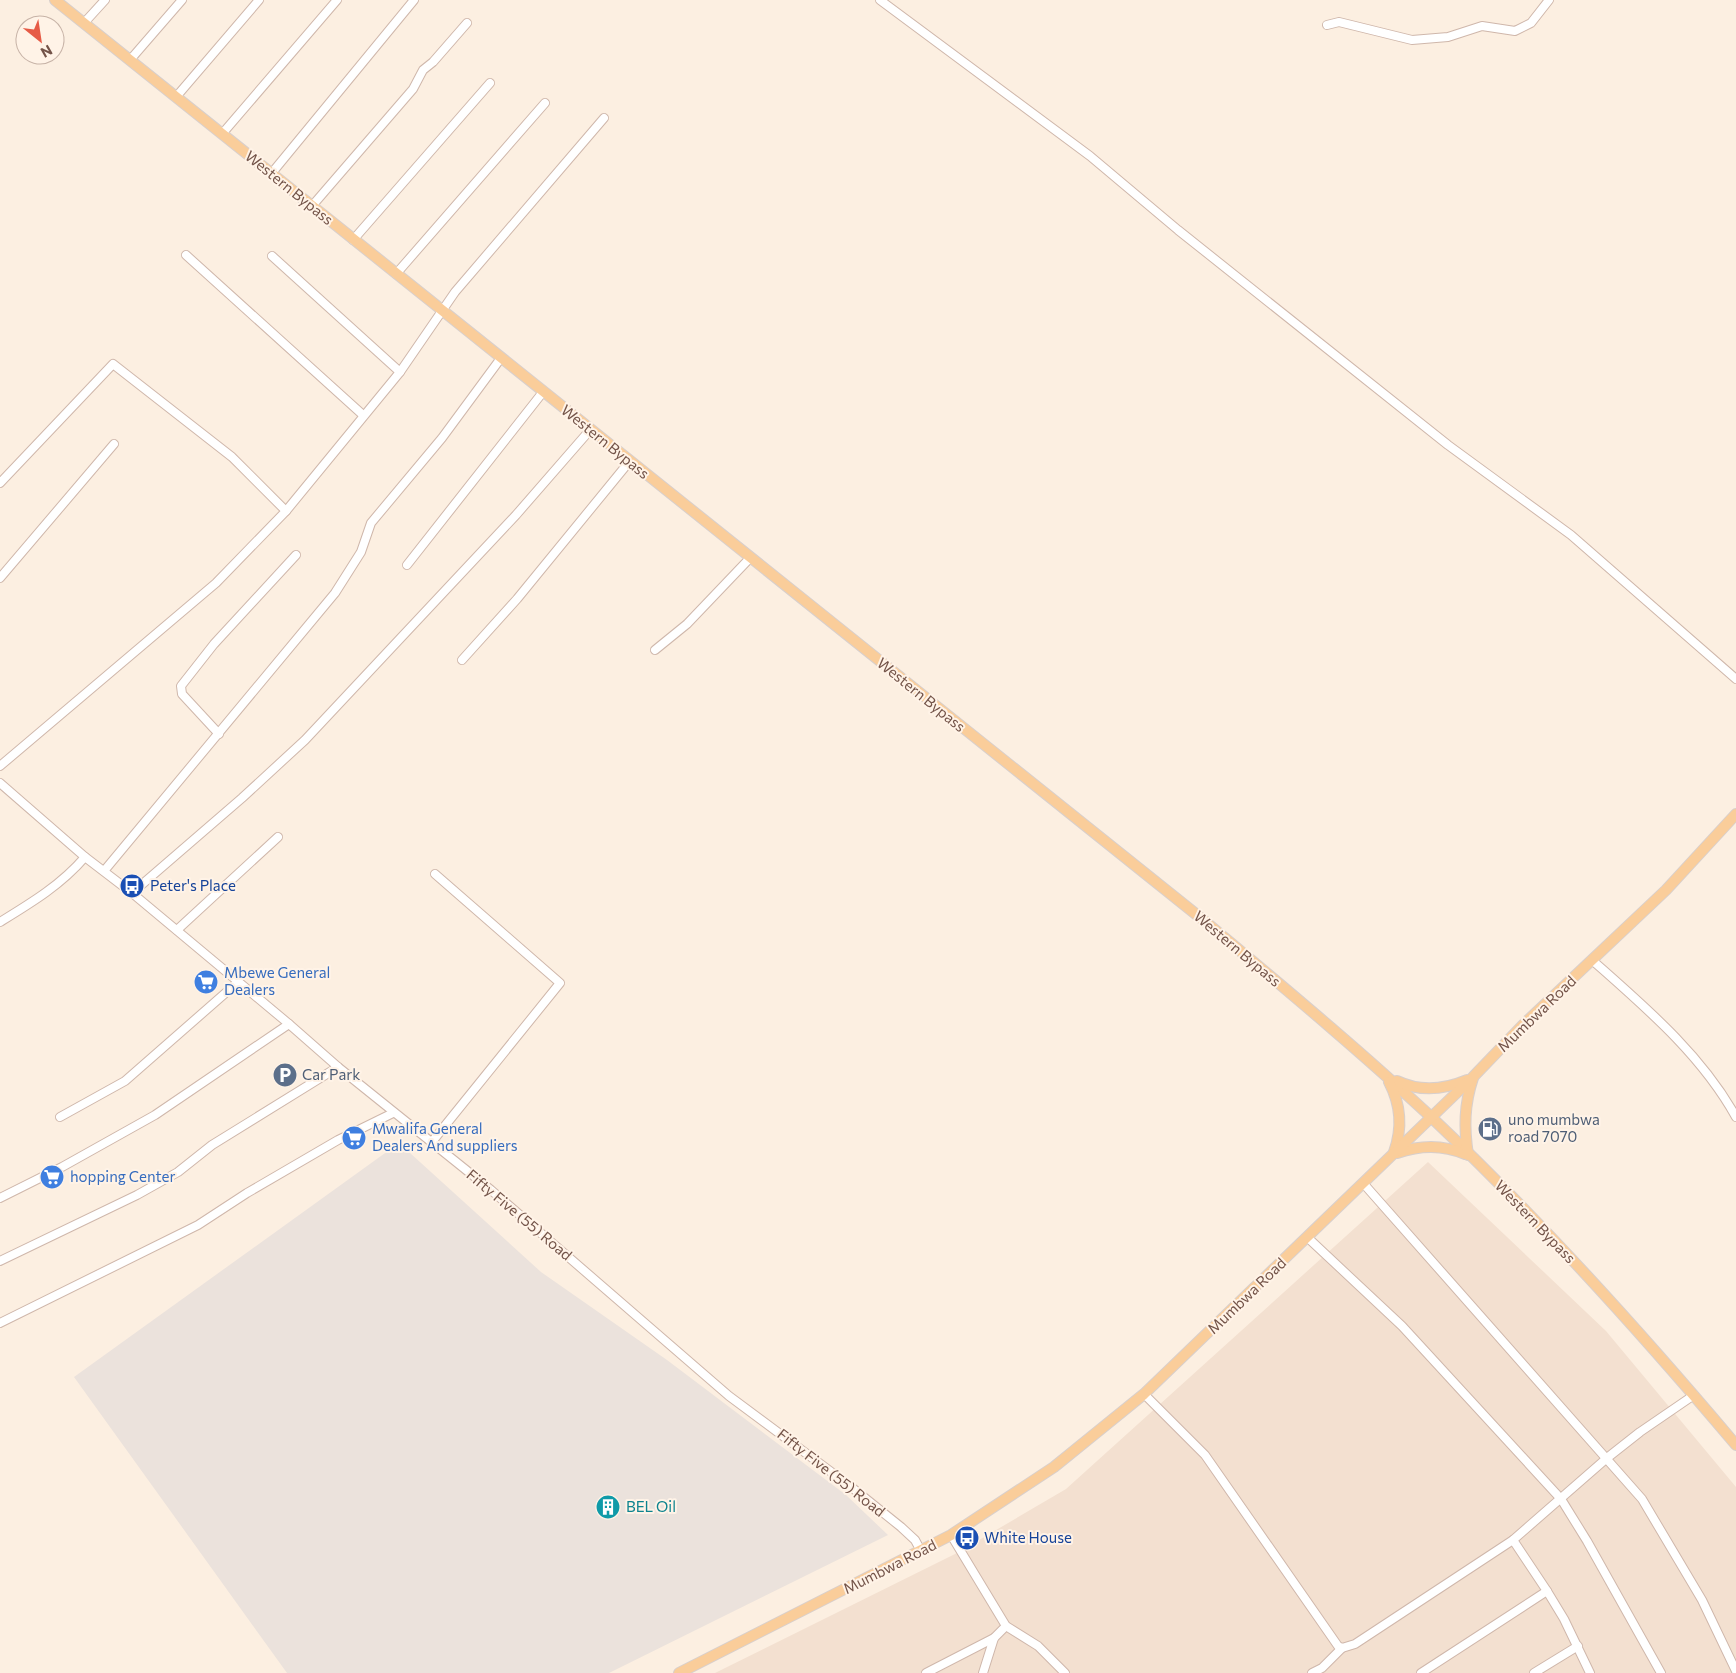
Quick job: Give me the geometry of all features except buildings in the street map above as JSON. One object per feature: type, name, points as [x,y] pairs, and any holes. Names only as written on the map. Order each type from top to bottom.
[{"type":"main road","name":"Western Bypass","points":[[55,0],[629,462],[1207,923],[1387,1076],[1592,1281],[1736,1445]]},
{"type":"main road","name":"Mumbwa Road","points":[[679,1673],[951,1535],[1054,1467],[1144,1394],[1473,1078],[1524,1024],[1666,890],[1736,814]]},
{"type":"main road","points":[[1387,1076],[1408,1086],[1430,1089],[1452,1086],[1473,1078]]},
{"type":"main road","points":[[1387,1076],[1396,1095],[1400,1115],[1400,1136],[1393,1155]]},
{"type":"main road","points":[[1393,1155],[1423,1146],[1438,1146],[1468,1155],[1466,1108],[1473,1078]]},
{"type":"street","points":[[84,23],[104,0]]},
{"type":"street","points":[[130,60],[182,0]]},
{"type":"street","points":[[176,97],[259,0]]},
{"type":"street","points":[[222,134],[337,0]]},
{"type":"street","points":[[271,174],[414,0]]},
{"type":"street","points":[[880,0],[1090,156],[1178,230],[1448,445],[1571,535],[1736,679]]},
{"type":"street","points":[[1327,25],[1339,22],[1412,40],[1448,36],[1482,26],[1515,31],[1531,23],[1549,0]]},
{"type":"street","points":[[312,206],[413,89],[423,70],[433,62],[467,23]]},
{"type":"street","points":[[353,240],[490,83]]},
{"type":"street","points":[[396,274],[545,103]]},
{"type":"street","points":[[0,766],[216,582],[286,511],[400,372],[441,310],[604,118]]},
{"type":"street","points":[[186,255],[363,415]]},
{"type":"street","points":[[272,256],[400,372]]},
{"type":"street","points":[[104,871],[335,593],[361,552],[372,524],[442,438],[501,358]]},
{"type":"street","points":[[0,483],[113,364],[232,457],[286,511]]},
{"type":"street","points":[[407,564],[543,392]]},
{"type":"street","points":[[132,893],[242,798],[305,740],[485,549],[590,430]]},
{"type":"street","points":[[0,578],[114,444]]},
{"type":"street","points":[[462,660],[516,600],[629,462]]},
{"type":"street","points":[[219,734],[182,694],[181,686],[214,644],[296,555]]},
{"type":"street","points":[[655,650],[687,624],[750,558]]},
{"type":"street","name":"Fifty Five (55) Road","points":[[0,784],[393,1113],[491,1190],[729,1396],[850,1486],[901,1527],[915,1540],[922,1551]]},
{"type":"street","points":[[176,930],[278,837]]},
{"type":"street","points":[[0,922],[45,894],[71,873],[85,857]]},
{"type":"street","points":[[431,1143],[560,983],[434,874]]},
{"type":"street","points":[[1592,960],[1633,997],[1699,1062],[1736,1117]]},
{"type":"street","points":[[60,1117],[125,1081],[238,982]]},
{"type":"street","points":[[0,1198],[62,1167],[155,1115],[289,1024]]},
{"type":"street","points":[[0,1261],[137,1195],[178,1172],[212,1145],[338,1067]]},
{"type":"street","points":[[0,1323],[198,1225],[247,1193],[338,1140],[393,1113]]},
{"type":"street","points":[[1363,1183],[1642,1499],[1660,1526],[1702,1600],[1736,1671]]},
{"type":"street","points":[[1307,1236],[1402,1326],[1561,1498],[1588,1541],[1661,1673]]},
{"type":"street","points":[[1144,1394],[1205,1455],[1338,1646],[1342,1648]]},
{"type":"street","points":[[1312,1673],[1322,1668],[1342,1648],[1355,1644],[1513,1540],[1607,1458],[1640,1432],[1694,1395]]},
{"type":"street","points":[[951,1535],[1006,1626],[1038,1646],[1065,1673]]},
{"type":"street","points":[[1513,1540],[1547,1592],[1578,1646],[1590,1673]]},
{"type":"street","points":[[1421,1673],[1547,1592]]},
{"type":"street","points":[[926,1673],[994,1638],[1006,1626]]},
{"type":"street","points":[[983,1673],[994,1638]]},
{"type":"street","points":[[1534,1673],[1578,1646]]},
{"type":"shaded area","name":"BEL Oil","points":[[399,1143],[541,1272],[667,1360],[846,1495],[888,1535],[609,1673],[287,1673],[74,1377]]},
{"type":"shaded area","points":[[1428,1162],[1606,1331],[1736,1487],[1736,1673],[715,1673],[957,1553],[1066,1489]]},
{"type":"place","name":"Peter's Place","points":[[132,886]]},
{"type":"place","name":"Mbewe General Dealers","points":[[206,982]]},
{"type":"place","name":"Car Park","points":[[285,1075]]},
{"type":"place","name":"uno mumbwa road 7070","points":[[1490,1129]]},
{"type":"place","name":"Mwalifa General Dealers And suppliers","points":[[354,1138]]},
{"type":"place","name":"hopping Center","points":[[52,1177]]},
{"type":"place","name":"BEL Oil","points":[[608,1507]]},
{"type":"place","name":"White House","points":[[967,1538]]}]
